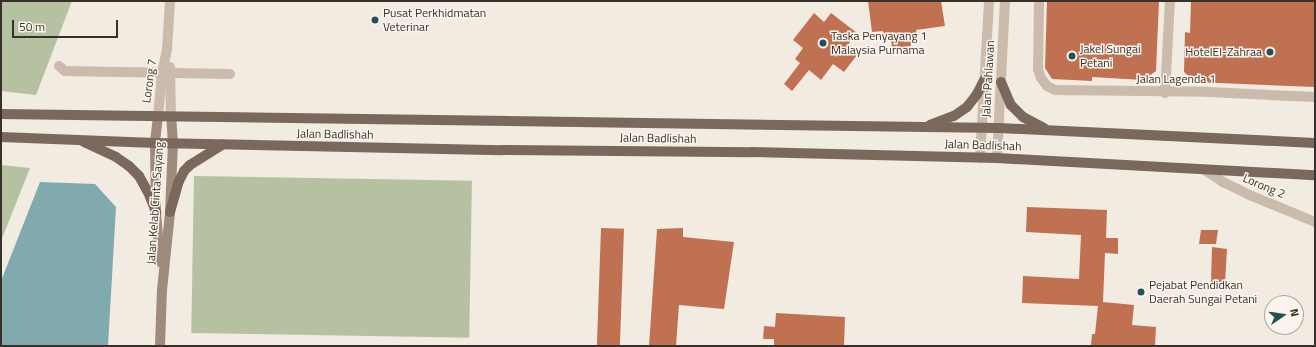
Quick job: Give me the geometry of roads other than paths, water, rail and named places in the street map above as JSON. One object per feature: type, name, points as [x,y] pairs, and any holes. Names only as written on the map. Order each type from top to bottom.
[{"type":"main road","points":[[924,127],[954,116],[967,107],[977,94],[984,80]]},
{"type":"main road","points":[[1001,82],[1011,105],[1023,117],[1036,125],[1051,130]]},
{"type":"main road","name":"Jalan Badlishah","points":[[1,114],[999,128],[1315,143]]},
{"type":"main road","name":"Jalan Kelab Cinta Sayang","points":[[158,117],[155,143],[156,212],[162,290]]},
{"type":"main road","name":"Jalan Kelab Cinta Sayang","points":[[160,346],[162,290],[170,212],[173,143],[171,117]]},
{"type":"main road","name":"Jalan Badlishah","points":[[1,137],[155,143],[502,150],[752,152],[998,158],[1315,175]]},
{"type":"main road","points":[[80,140],[116,156],[129,166],[139,176],[148,192],[156,212]]},
{"type":"main road","points":[[170,212],[184,171],[223,144]]},
{"type":"street","name":"Lorong 7","points":[[158,117],[166,73],[170,1]]},
{"type":"street","name":"Jalan Pahlawan","points":[[980,158],[988,1]]},
{"type":"street","name":"Jalan Pahlawan","points":[[998,158],[1005,1]]},
{"type":"street","name":"Jalan Lagenda 1","points":[[1039,1],[1037,58],[1041,78],[1047,86],[1056,90],[1165,93],[1208,92],[1315,98]]},
{"type":"street","points":[[1165,93],[1170,1]]},
{"type":"street","points":[[59,66],[65,71],[230,74]]},
{"type":"street","name":"Lorong 7","points":[[166,73],[171,117]]},
{"type":"street","name":"Lorong 2","points":[[1205,170],[1223,182],[1252,196],[1315,222]]},
{"type":"water","points":[[40,182],[95,184],[116,207],[108,346],[1,346],[1,281]]},
{"type":"place","name":"Pusat Perkhidmatan Veterinar","points":[[375,20]]},
{"type":"place","name":"Taska Penyayang 1 Malaysia Purnama","points":[[823,43]]},
{"type":"place","name":"HotelEl-Zahraa","points":[[1270,52]]},
{"type":"place","name":"Jakel Sungai Petani","points":[[1072,56]]},
{"type":"place","name":"Pejabat Pendidkan Daerah Sungai Petani","points":[[1141,292]]}]
